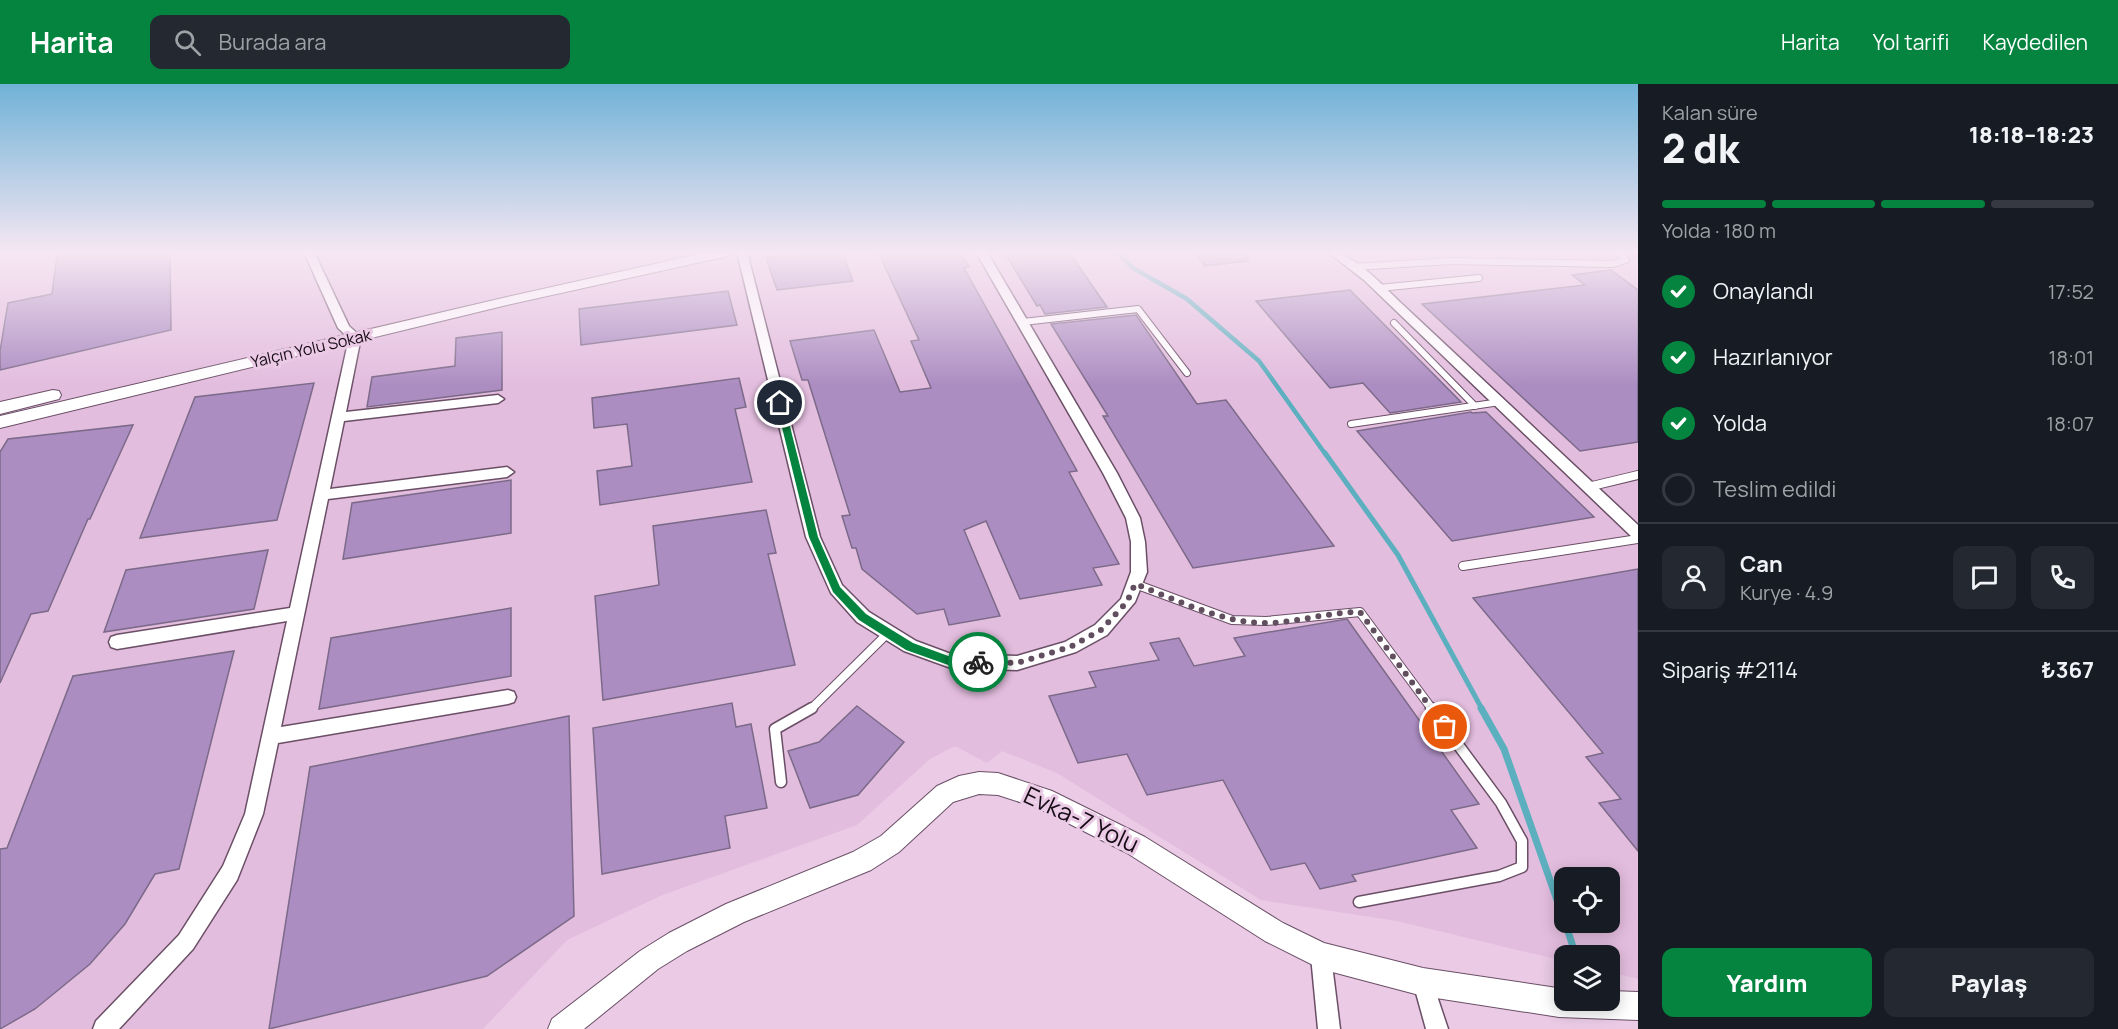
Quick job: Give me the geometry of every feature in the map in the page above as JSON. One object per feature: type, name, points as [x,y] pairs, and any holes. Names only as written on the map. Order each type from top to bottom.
[{"type":"street","points":[[104,1029],[186,942],[230,873],[254,814],[298,614],[337,417],[349,332],[331,296]]},
{"type":"street","name":"Yalçın Yolu Sokak","points":[[0,422],[495,296]]},
{"type":"street","name":"Yalçın Yolu Sokak","points":[[0,408],[519,296]]},
{"type":"street","points":[[753,296],[813,537],[836,589],[862,617],[910,646],[951,661],[1017,663],[1070,647],[1101,630],[1127,602],[1139,572],[1138,542],[1133,518],[1110,473],[1007,296]]},
{"type":"street","points":[[1388,296],[1638,536]]},
{"type":"street","points":[[337,417],[498,399]]},
{"type":"street","points":[[321,495],[507,472]]},
{"type":"street","points":[[117,642],[298,614]]},
{"type":"street","points":[[271,736],[508,697]]},
{"type":"street","name":"Evka-7 Yolu","points":[[562,1029],[649,960],[678,942],[735,913],[862,861],[890,844],[945,795],[959,787],[979,783],[998,784],[1044,799],[1136,845],[1274,932],[1321,956],[1423,982],[1559,1003],[1638,1006]]},
{"type":"street","points":[[1321,956],[1329,1029]]},
{"type":"street","points":[[1423,982],[1437,1029]]},
{"type":"lane","points":[[1023,322],[1138,309],[1187,374]]},
{"type":"lane","points":[[1394,323],[1475,406]]},
{"type":"lane","points":[[1352,424],[1500,402]]},
{"type":"lane","points":[[1588,487],[1638,475]]},
{"type":"lane","points":[[1463,566],[1638,536]]},
{"type":"lane","points":[[1135,584],[1232,620],[1272,623],[1344,612],[1360,612],[1501,803],[1522,842],[1522,867],[1498,876],[1359,902]]},
{"type":"lane","points":[[781,782],[775,729],[811,709],[888,633]]},
{"type":"shaded area","points":[[0,296],[1638,296],[1638,979],[1620,974],[1620,945],[1554,945],[1554,959],[1397,921],[1261,900],[1057,773],[1002,751],[987,763],[955,746],[930,759],[857,825],[660,896],[567,940],[483,1029],[0,1029]]},
{"type":"building","points":[[42,296],[171,296],[171,330],[0,370],[0,351],[8,303]]},
{"type":"building","points":[[686,296],[729,296],[737,325],[581,345],[579,309]]},
{"type":"building","points":[[899,296],[980,296],[1077,471],[1069,472],[1119,564],[1093,568],[1102,585],[1020,599],[986,521],[964,530],[1000,616],[949,625],[944,609],[917,614],[862,569],[856,548],[852,548],[842,516],[850,515],[808,380],[802,380],[790,341],[874,330],[900,392],[931,388],[911,341],[919,340]]},
{"type":"building","points":[[1031,296],[1099,296],[1107,307],[1045,314],[1040,305],[1037,306]]},
{"type":"building","points":[[1298,296],[1356,296],[1461,402],[1390,413],[1363,383],[1330,388],[1256,301]]},
{"type":"building","points":[[1490,296],[1638,296],[1638,442],[1580,451],[1422,304]]},
{"type":"building","points":[[1136,315],[1197,404],[1226,400],[1334,546],[1193,568],[1103,416],[1108,416],[1051,324]]},
{"type":"building","points":[[502,332],[502,390],[367,407],[372,377],[455,366],[456,338]]},
{"type":"building","points":[[739,378],[746,407],[735,409],[752,482],[600,505],[597,471],[632,466],[627,424],[594,428],[592,398]]},
{"type":"building","points":[[314,383],[277,520],[140,538],[195,397]]},
{"type":"building","points":[[1471,412],[1486,412],[1594,517],[1452,541],[1357,431]]},
{"type":"building","points":[[133,425],[90,519],[88,519],[48,611],[31,614],[0,683],[0,452],[8,439]]},
{"type":"building","points":[[511,480],[511,533],[343,559],[352,503]]},
{"type":"building","points":[[766,510],[776,553],[768,554],[795,665],[603,700],[595,596],[659,585],[653,526]]},
{"type":"building","points":[[268,550],[254,609],[104,632],[126,570]]},
{"type":"building","points":[[1638,569],[1638,851],[1599,803],[1621,799],[1586,757],[1603,753],[1473,598]]},
{"type":"building","points":[[511,608],[511,676],[319,709],[331,638]]},
{"type":"building","points":[[1347,619],[1479,804],[1451,810],[1477,848],[1352,875],[1356,881],[1320,889],[1305,863],[1271,870],[1223,780],[1147,795],[1127,754],[1078,763],[1049,696],[1096,687],[1089,672],[1159,660],[1150,643],[1179,638],[1194,666],[1245,656],[1234,638]]},
{"type":"building","points":[[234,651],[179,869],[155,874],[125,924],[90,964],[35,1009],[0,1029],[0,849],[7,848],[73,676]]},
{"type":"building","points":[[732,703],[736,727],[751,724],[767,808],[725,816],[730,848],[602,874],[593,728]]},
{"type":"building","points":[[857,706],[904,742],[858,795],[810,808],[788,751],[819,742]]},
{"type":"building","points":[[569,716],[574,916],[487,976],[269,1029],[310,767]]},
{"type":"waterway","points":[[1182,296],[1259,361],[1326,455]]},
{"type":"waterway","points":[[1325,453],[1398,555],[1482,709]]},
{"type":"waterway","points":[[1481,708],[1504,749],[1554,892]]},
{"type":"waterway","points":[[1569,933],[1572,945]]},
{"type":"way so far","points":[[978,662],[1017,663],[1070,647],[1101,630],[1127,602],[1135,584],[1232,620],[1272,623],[1344,612],[1360,612],[1445,727]]},
{"type":"route","points":[[780,403],[813,537],[836,589],[862,617],[910,646],[951,661],[978,662]]}]
